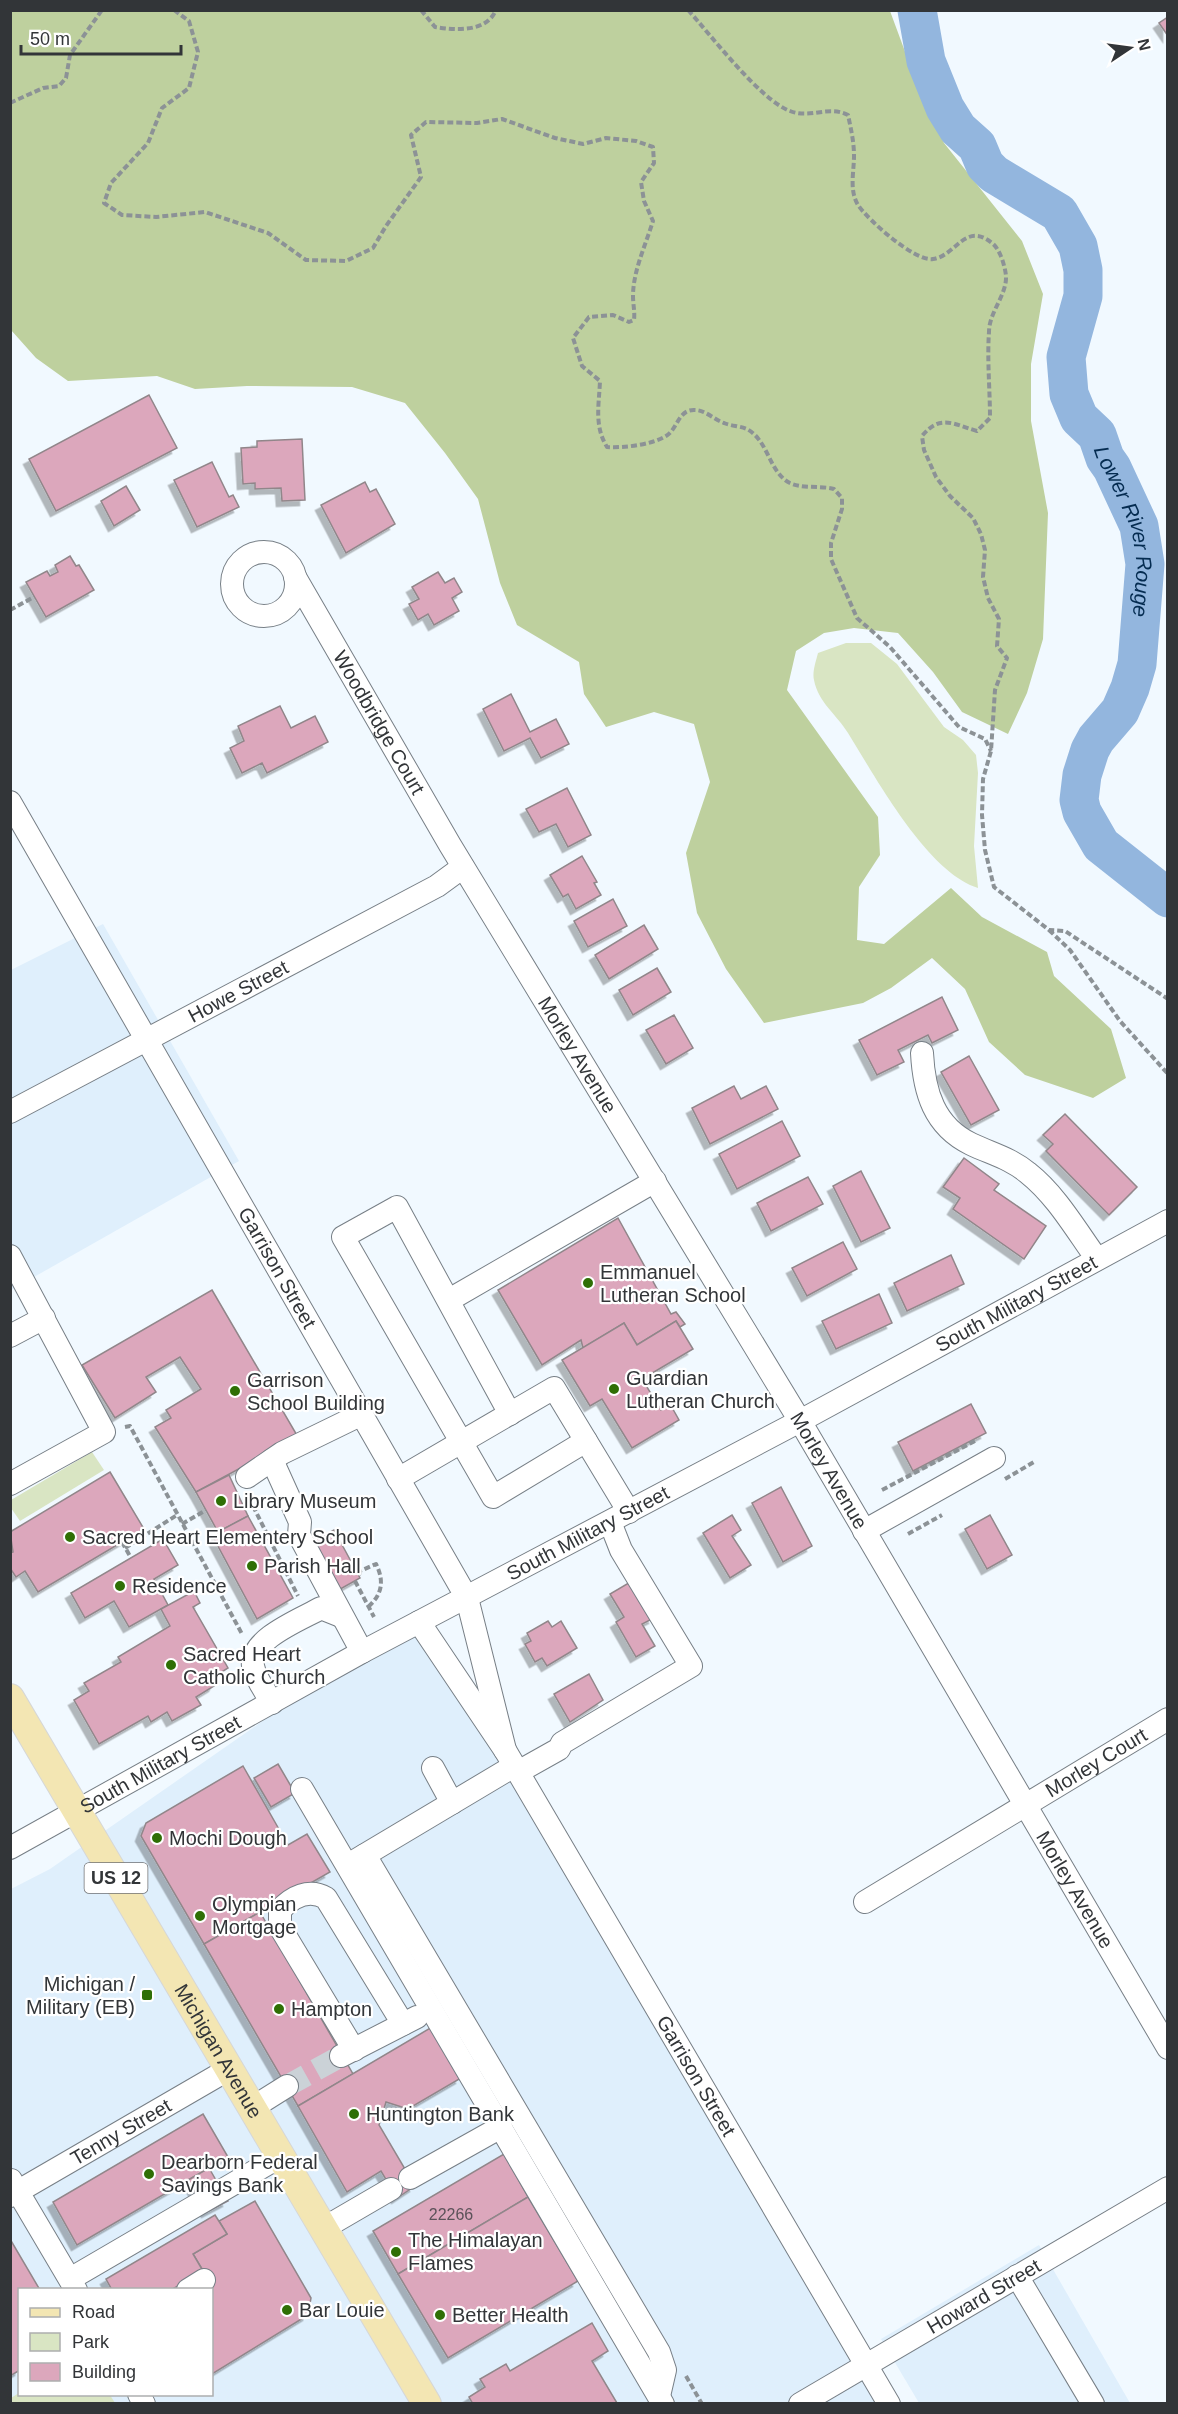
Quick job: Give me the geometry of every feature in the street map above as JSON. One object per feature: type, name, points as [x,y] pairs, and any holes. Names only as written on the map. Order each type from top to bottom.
[{"type":"main road","name":"Michigan Avenue","points":[[10,1698],[427,2403]]},
{"type":"street","name":"Woodbridge Court","points":[[295,577],[463,867]]},
{"type":"street","name":"Garrison Street","points":[[10,801],[466,1598],[512,1763]]},
{"type":"street","name":"Howe Street","points":[[10,1112],[442,884],[463,867]]},
{"type":"street","name":"Morley Avenue","points":[[463,867],[800,1421],[1167,2048]]},
{"type":"street","points":[[922,1053],[924,1083],[931,1106],[948,1130],[972,1144],[1002,1155],[1028,1172],[1046,1189],[1097,1259]]},
{"type":"street","points":[[449,1300],[654,1181]]},
{"type":"street","points":[[510,1414],[397,1207],[343,1237],[493,1497],[586,1441]]},
{"type":"street","name":"South Military Street","points":[[10,1848],[362,1652],[800,1421],[1167,1221]]},
{"type":"street","points":[[10,1484],[104,1432],[11,1259]]},
{"type":"street","points":[[10,1336],[44,1318]]},
{"type":"street","points":[[356,1860],[452,1803],[512,1763],[559,1749],[562,1743],[691,1666],[621,1550],[619,1517],[586,1441],[554,1388],[398,1479]]},
{"type":"street","points":[[247,1486],[272,1460],[360,1415]]},
{"type":"street","points":[[864,1531],[994,1458]]},
{"type":"street","points":[[272,1460],[300,1522],[299,1535],[362,1652]]},
{"type":"street","points":[[272,1703],[254,1670],[254,1654],[259,1646],[275,1634],[321,1608],[341,1616]]},
{"type":"street","name":"Garrison Street","points":[[419,1622],[512,1763],[889,2403]]},
{"type":"street","name":"Morley Court","points":[[865,1902],[1167,1719]]},
{"type":"street","points":[[433,1768],[452,1803]]},
{"type":"street","points":[[302,1789],[356,1860],[658,2352],[665,2370],[661,2400]]},
{"type":"street","points":[[356,1860],[431,2009],[661,2400]]},
{"type":"street","points":[[403,2024],[326,1898],[318,1893],[301,1895],[280,1910],[280,1927],[348,2053],[403,2024],[431,2009]]},
{"type":"street","name":"Tenny Street","points":[[13,2189],[229,2069]]},
{"type":"street","points":[[252,2108],[287,2086]]},
{"type":"street","points":[[324,2228],[501,2127]]},
{"type":"street","points":[[13,2189],[73,2284],[281,2156]]},
{"type":"street","name":"Howard Street","points":[[800,2403],[1167,2188]]},
{"type":"street","points":[[1017,2276],[1083,2400]]},
{"type":"path","points":[[10,104],[43,88],[59,86],[66,78],[70,56],[102,10]]},
{"type":"path","points":[[174,10],[189,21],[198,52],[189,88],[162,108],[148,143],[111,183],[104,203],[122,215],[156,217],[205,212],[268,233],[306,260],[346,261],[373,248],[421,177],[411,135],[426,123],[477,123],[502,119],[555,138],[583,144],[606,138],[636,141],[653,147],[654,163],[641,182],[644,201],[653,221],[638,268],[633,296],[636,308],[634,320],[629,322],[614,315],[589,317],[573,338],[582,366],[600,381],[597,418],[599,435],[607,447],[621,448],[649,441],[666,436],[683,413],[695,410],[726,424],[746,429],[761,441],[786,481],[804,486],[834,489],[842,498],[842,509],[831,543],[831,559],[857,618],[890,647],[959,727],[985,739],[991,751]]},
{"type":"path","points":[[421,10],[435,27],[450,29],[479,27],[496,10]]},
{"type":"path","points":[[688,10],[740,70],[787,110],[802,115],[838,110],[848,116],[853,135],[854,192],[858,205],[905,250],[921,259],[934,259],[965,239],[984,237],[995,245],[1006,277],[1003,291],[992,313],[989,332],[990,418],[977,431],[947,421],[930,427],[922,436],[924,450],[936,477],[950,496],[973,518],[981,534],[985,550],[983,576],[988,598],[999,619],[997,646],[1007,658],[995,690],[991,751],[983,778],[982,815],[985,850],[994,887],[1049,930],[1070,950],[1120,1021],[1167,1074]]},
{"type":"path","points":[[10,610],[34,597]]},
{"type":"path","points":[[1049,930],[1065,931],[1167,999]]},
{"type":"path","points":[[104,1432],[130,1426],[245,1640],[250,1633]]},
{"type":"path","points":[[882,1490],[983,1437]]},
{"type":"path","points":[[247,1486],[272,1544],[300,1599]]},
{"type":"path","points":[[182,1524],[206,1510]]},
{"type":"path","points":[[125,1548],[177,1515]]},
{"type":"path","points":[[272,1544],[280,1538]]},
{"type":"path","points":[[122,1542],[131,1558]]},
{"type":"path","points":[[359,1575],[360,1571],[376,1564],[382,1580],[375,1600],[368,1607]]},
{"type":"path","points":[[356,1581],[374,1617]]},
{"type":"path","points":[[291,1604],[308,1595]]},
{"type":"shaded area","points":[[103,924],[239,1161],[11,1290],[11,970]]},
{"type":"shaded area","points":[[419,1622],[889,2403],[11,2404],[11,1889],[50,1869],[362,1652]]},
{"type":"shaded area","points":[[1039,2245],[1130,2403],[919,2403],[881,2339]]},
{"type":"green space","points":[[11,10],[890,11],[917,84],[944,143],[1022,241],[1043,294],[1031,364],[1031,421],[1048,513],[1043,639],[1027,693],[1008,734],[962,712],[933,672],[898,633],[854,628],[824,633],[796,651],[787,690],[878,817],[880,855],[859,887],[857,940],[884,944],[951,888],[982,917],[1047,952],[1054,976],[1111,1029],[1126,1078],[1093,1098],[1025,1075],[989,1042],[965,989],[932,958],[891,988],[863,1003],[764,1023],[726,969],[697,913],[686,853],[710,782],[694,724],[654,712],[606,727],[584,694],[579,662],[517,625],[500,583],[478,499],[405,403],[352,387],[247,386],[195,389],[157,376],[68,381],[36,358],[11,330]]},
{"type":"green space","points":[[846,643],[871,643],[897,664],[944,727],[963,740],[976,755],[978,773],[974,846],[978,888],[959,879],[922,844],[888,798],[844,726],[819,695],[814,677],[814,666],[818,653]]},
{"type":"green space","points":[[92,1452],[104,1470],[20,1521],[11,1508],[11,1500]]},
{"type":"green space","points":[[18,2394],[18,2396],[111,2396],[115,2403],[11,2403],[11,2398]]},
{"type":"building","points":[[1168,17],[1168,36],[1159,23]]},
{"type":"building","points":[[149,395],[177,448],[56,511],[29,459]]},
{"type":"building","points":[[302,439],[305,500],[282,501],[281,488],[255,489],[255,483],[243,484],[241,448],[257,447],[257,441]]},
{"type":"building","points":[[212,462],[229,497],[233,495],[239,507],[197,527],[174,480]]},
{"type":"building","points":[[365,482],[370,492],[376,489],[395,524],[346,553],[321,505]]},
{"type":"building","points":[[126,486],[140,510],[114,526],[101,501]]},
{"type":"building","points":[[70,556],[76,566],[79,565],[94,590],[46,617],[26,582],[47,571],[50,576],[58,572],[55,565]]},
{"type":"building","points":[[438,572],[445,583],[454,578],[462,592],[452,598],[459,611],[434,625],[428,614],[418,620],[409,604],[419,599],[412,587]]},
{"type":"building","points":[[511,694],[530,732],[556,719],[569,744],[541,758],[530,738],[504,751],[483,709]]},
{"type":"building","points":[[280,706],[291,728],[315,716],[328,742],[267,773],[262,763],[242,773],[230,748],[244,741],[238,726]]},
{"type":"building","points":[[567,788],[591,835],[568,847],[556,824],[539,832],[526,809]]},
{"type":"building","points":[[582,856],[597,882],[594,883],[601,895],[576,909],[568,894],[563,897],[550,875]]},
{"type":"building","points":[[613,899],[627,926],[588,947],[574,921]]},
{"type":"building","points":[[644,925],[658,949],[609,979],[595,955]]},
{"type":"building","points":[[657,968],[671,992],[633,1015],[619,990]]},
{"type":"building","points":[[942,997],[958,1030],[932,1043],[928,1035],[898,1050],[904,1062],[877,1075],[859,1040]]},
{"type":"building","points":[[674,1015],[693,1048],[666,1064],[646,1030]]},
{"type":"building","points":[[969,1056],[999,1110],[971,1125],[941,1072]]},
{"type":"building","points":[[734,1086],[741,1099],[766,1086],[778,1109],[710,1144],[692,1108]]},
{"type":"building","points":[[1065,1114],[1137,1187],[1109,1215],[1046,1151],[1053,1144],[1043,1135]]},
{"type":"building","points":[[782,1121],[800,1156],[737,1189],[719,1154]]},
{"type":"building","points":[[964,1158],[999,1184],[994,1190],[1046,1226],[1024,1259],[953,1209],[960,1198],[943,1187]]},
{"type":"building","points":[[861,1171],[890,1228],[861,1242],[833,1186]]},
{"type":"building","points":[[808,1177],[823,1204],[771,1231],[757,1203]]},
{"type":"building","points":[[618,1218],[671,1314],[676,1312],[685,1324],[680,1327],[676,1321],[637,1345],[624,1323],[583,1348],[581,1340],[542,1365],[498,1290]]},
{"type":"building","points":[[843,1242],[857,1269],[807,1296],[792,1268]]},
{"type":"building","points":[[951,1255],[964,1284],[907,1311],[894,1283]]},
{"type":"building","name":"Garrison School Building","points":[[212,1290],[298,1437],[196,1492],[155,1427],[171,1418],[166,1410],[201,1389],[180,1357],[146,1377],[156,1392],[115,1418],[82,1365]]},
{"type":"building","points":[[879,1294],[892,1323],[836,1349],[822,1321]]},
{"type":"building","name":"Guardian Lutheran Church","points":[[676,1321],[693,1349],[642,1379],[661,1410],[670,1404],[679,1420],[632,1448],[602,1399],[590,1406],[562,1360],[624,1323],[637,1345]]},
{"type":"building","points":[[971,1404],[986,1433],[913,1471],[898,1442]]},
{"type":"building","name":"Sacred Heart Elementery School","points":[[110,1472],[144,1529],[38,1592],[25,1571],[16,1577],[10,1568],[10,1553],[13,1552],[10,1532]]},
{"type":"building","name":"Library Museum","points":[[229,1475],[248,1516],[218,1532],[196,1492]]},
{"type":"building","points":[[781,1487],[812,1546],[783,1562],[752,1503]]},
{"type":"building","points":[[732,1515],[741,1530],[732,1536],[751,1565],[730,1578],[703,1533]]},
{"type":"building","points":[[990,1515],[1012,1555],[987,1569],[965,1529]]},
{"type":"building","name":"Parish Hall","points":[[248,1516],[293,1598],[257,1619],[212,1535]]},
{"type":"building","points":[[334,1530],[360,1578],[335,1592],[309,1543]]},
{"type":"building","name":"Residence","points":[[163,1539],[178,1565],[154,1579],[168,1605],[129,1627],[114,1601],[85,1618],[71,1593]]},
{"type":"building","points":[[632,1581],[654,1618],[642,1624],[655,1646],[636,1657],[616,1622],[624,1617],[610,1594]]},
{"type":"building","name":"Sacred Heart Catholic Church","points":[[194,1591],[200,1603],[193,1607],[228,1668],[220,1673],[214,1686],[196,1697],[201,1705],[172,1721],[167,1712],[151,1722],[148,1716],[99,1744],[74,1700],[89,1691],[84,1683],[121,1662],[118,1657],[170,1626],[161,1609]]},
{"type":"building","points":[[548,1621],[552,1627],[561,1621],[577,1648],[547,1666],[542,1658],[535,1662],[525,1644],[531,1641],[527,1633]]},
{"type":"building","points":[[589,1674],[603,1700],[570,1722],[554,1694]]},
{"type":"building","points":[[278,1764],[295,1793],[271,1807],[254,1778]]},
{"type":"building","points":[[243,1766],[288,1845],[307,1834],[330,1872],[204,1944],[141,1836],[146,1823]]},
{"type":"building","name":"Hampton","points":[[260,1912],[353,2074],[298,2106],[204,1944]]},
{"type":"building","points":[[432,2027],[461,2078],[408,2109],[386,2102],[379,2125],[415,2186],[397,2198],[381,2171],[347,2192],[298,2106]]},
{"type":"building","name":"Dearborn Federal Savings Bank","points":[[203,2114],[228,2157],[77,2245],[53,2202]]},
{"type":"building","points":[[504,2154],[528,2197],[398,2274],[373,2231]]},
{"type":"building","points":[[209,2168],[228,2201],[207,2212],[188,2180]]},
{"type":"building","points":[[528,2197],[578,2281],[448,2358],[398,2274]]},
{"type":"building","points":[[255,2201],[311,2298],[308,2315],[213,2373],[213,2287],[193,2254],[227,2234],[219,2221]]},
{"type":"building","points":[[215,2215],[227,2234],[193,2254],[203,2271],[174,2288],[111,2288],[106,2279]]},
{"type":"building","points":[[10,2239],[39,2288],[18,2288],[18,2371],[10,2376]]},
{"type":"building","points":[[592,2323],[608,2351],[592,2361],[617,2403],[473,2404],[469,2397],[485,2387],[480,2379],[506,2364],[510,2371]]},
{"type":"waterway","name":"Lower River Rouge","points":[[917,10],[926,61],[945,108],[958,129],[977,146],[985,165],[994,174],[1059,213],[1078,246],[1083,270],[1083,296],[1066,357],[1069,394],[1079,418],[1097,435],[1105,458],[1139,526],[1145,564],[1137,664],[1120,711],[1096,739],[1090,750],[1082,775],[1079,800],[1082,812],[1101,845],[1168,898]]},
{"type":"tunnel","points":[[287,2086],[341,2056]]},
{"type":"place","name":"Emmanuel Lutheran School","points":[[588,1283]]},
{"type":"place","name":"Guardian Lutheran Church","points":[[614,1389]]},
{"type":"place","name":"Garrison School Building","points":[[235,1391]]},
{"type":"place","name":"Library Museum","points":[[221,1501]]},
{"type":"place","name":"Sacred Heart Elementery School","points":[[70,1537]]},
{"type":"place","name":"Parish Hall","points":[[252,1566]]},
{"type":"place","name":"Residence","points":[[120,1586]]},
{"type":"place","name":"Sacred Heart Catholic Church","points":[[171,1665]]},
{"type":"place","name":"Mochi Dough","points":[[157,1838]]},
{"type":"place","name":"Olympian Mortgage","points":[[200,1916]]},
{"type":"place","name":"Michigan / Military (EB)","points":[[147,1995]]},
{"type":"place","name":"Hampton","points":[[279,2009]]},
{"type":"place","name":"Huntington Bank","points":[[354,2114]]},
{"type":"place","name":"Dearborn Federal Savings Bank","points":[[149,2174]]},
{"type":"place","name":"The Himalayan Flames","points":[[396,2252]]},
{"type":"place","name":"Bar Louie","points":[[287,2310]]},
{"type":"place","name":"Better Health","points":[[440,2315]]}]
